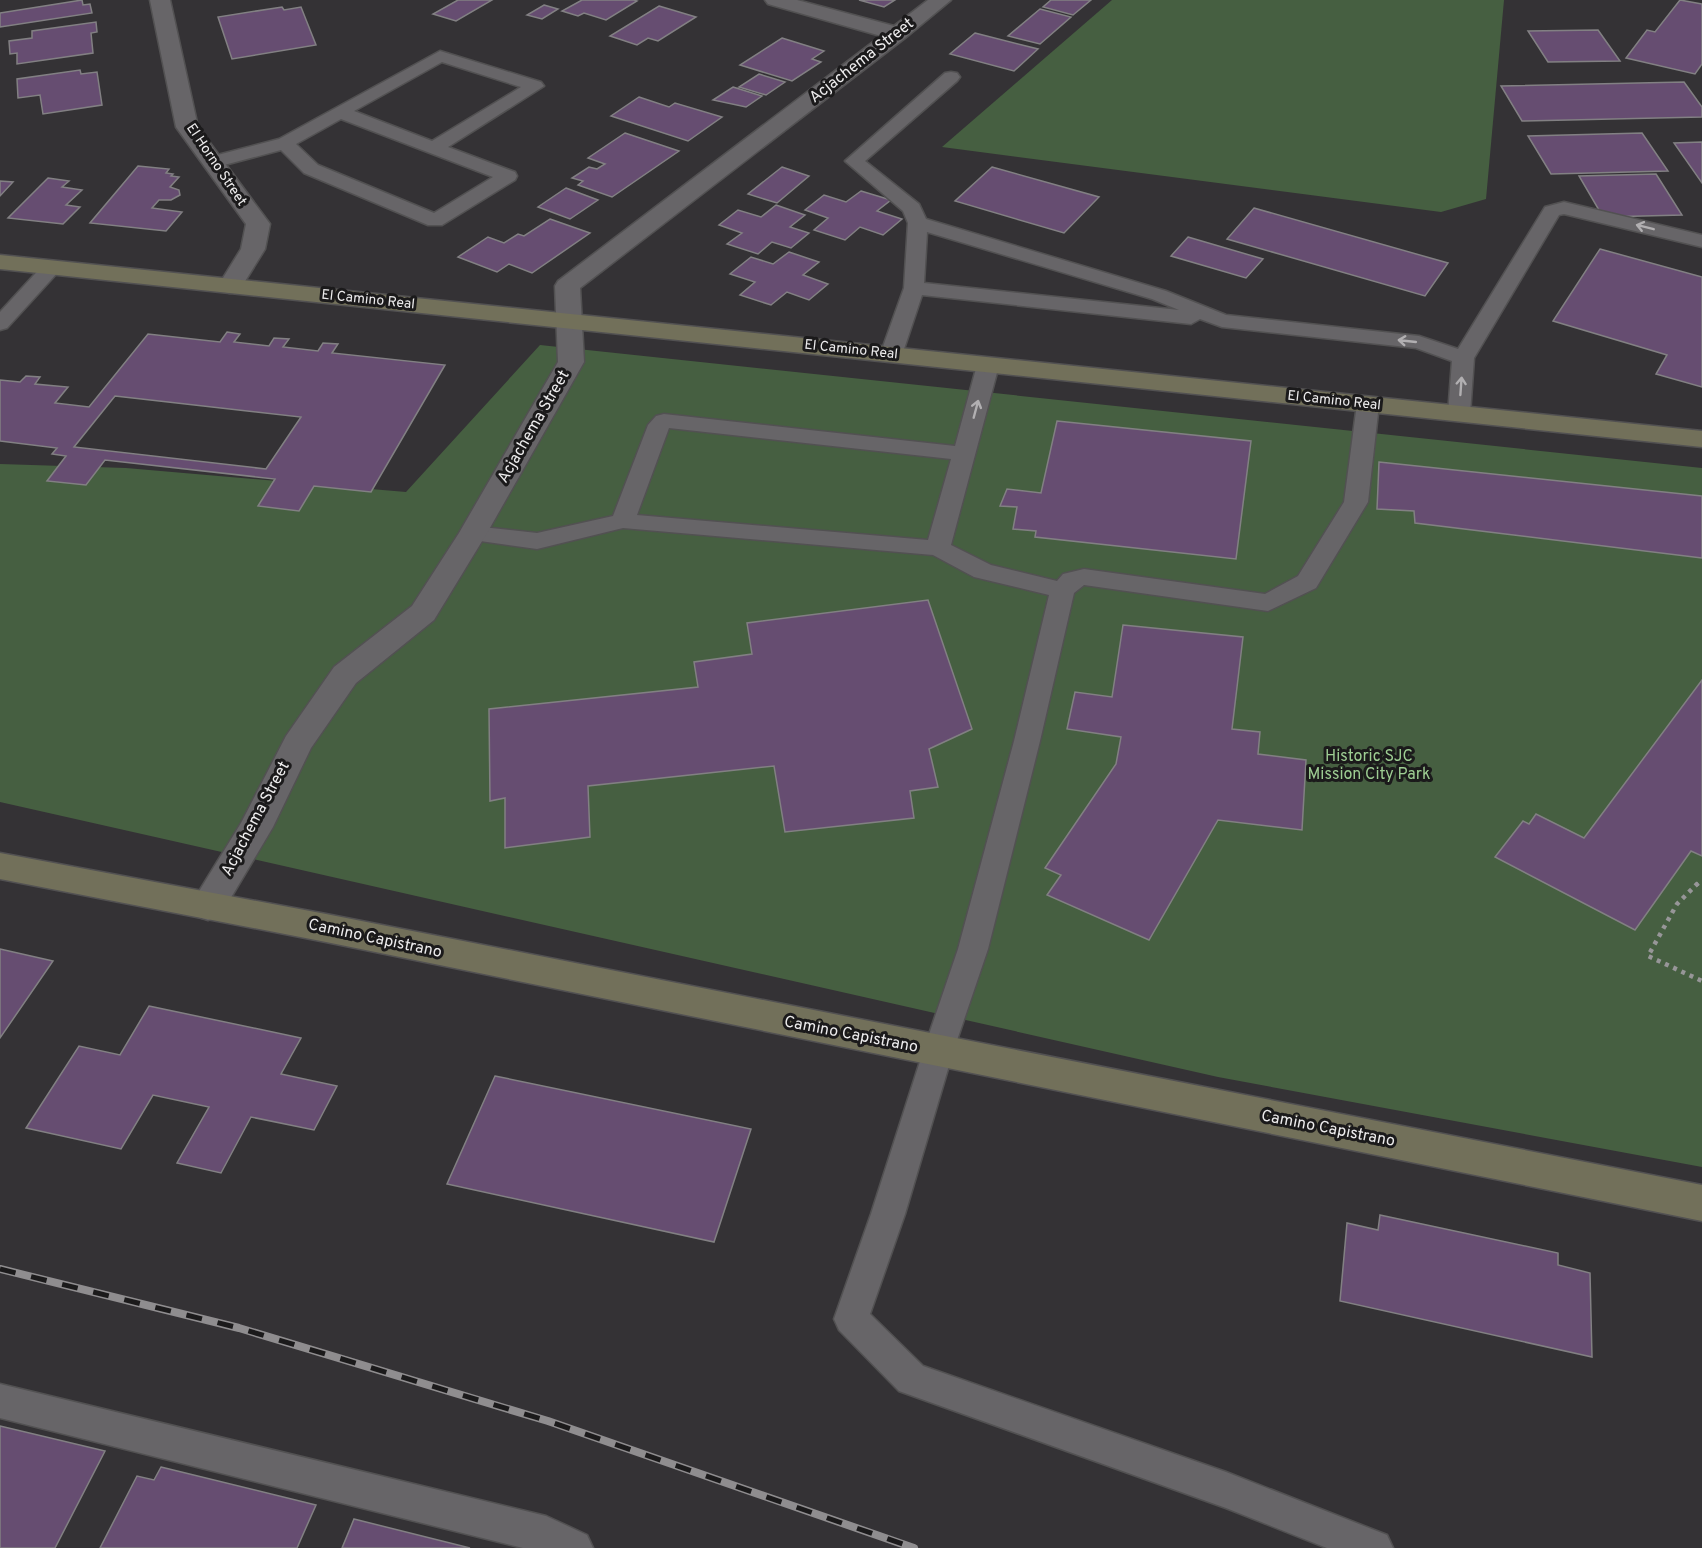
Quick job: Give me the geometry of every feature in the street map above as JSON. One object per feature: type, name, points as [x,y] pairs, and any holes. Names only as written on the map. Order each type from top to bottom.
[{"type":"street","name":"El Horno Street","points":[[160,0],[187,127],[258,224],[259,235],[230,286]]},
{"type":"street","points":[[775,0],[898,34]]},
{"type":"street","name":"Acjachema Street","points":[[208,906],[256,827],[297,744],[345,675],[423,613],[473,533],[571,362],[567,286],[941,0]]},
{"type":"street","name":"El Camino Real","points":[[0,261],[1702,439]]},
{"type":"street","name":"Camino Capistrano","points":[[0,866],[1702,1203]]},
{"type":"lane","points":[[213,162],[285,143],[440,56],[535,86],[434,148]]},
{"type":"lane","points":[[891,355],[914,288],[918,223],[912,208],[854,161],[951,77]]},
{"type":"lane","points":[[285,143],[311,169],[435,221],[508,176],[339,112]]},
{"type":"lane","points":[[1459,414],[1463,358],[1552,211],[1564,208],[1702,241]]},
{"type":"lane","points":[[918,223],[1159,295],[1222,321]]},
{"type":"lane","points":[[0,324],[52,267]]},
{"type":"lane","points":[[914,288],[1419,342],[1463,358]]},
{"type":"lane","points":[[938,548],[988,365]]},
{"type":"lane","points":[[1368,404],[1356,502],[1307,582],[1268,603],[1084,577],[1072,580],[1062,590],[1027,741],[973,949],[938,1052],[888,1214],[851,1319],[910,1379],[1215,1486],[1374,1548]]},
{"type":"lane","points":[[623,521],[659,425],[664,421],[964,454]]},
{"type":"lane","points":[[473,533],[537,542],[623,521],[938,548],[983,571],[1062,590]]},
{"type":"lane","points":[[0,1401],[534,1533],[574,1548]]},
{"type":"path","points":[[1702,881],[1689,887],[1648,956],[1702,981]]},
{"type":"green space","points":[[1112,0],[1504,0],[1486,199],[1441,212],[942,147]]},
{"type":"green space","name":"Historic SJC Mission City Park","points":[[540,345],[1702,468],[1702,1167],[1218,1077],[0,802],[0,464],[126,468],[406,492]]},
{"type":"building","points":[[82,0],[83,5],[90,4],[92,13],[0,27],[0,13]]},
{"type":"building","points":[[458,0],[492,0],[456,21],[433,14]]},
{"type":"building","points":[[582,0],[637,1],[606,20],[584,13],[578,16],[562,11]]},
{"type":"building","points":[[859,0],[895,0],[884,7]]},
{"type":"building","points":[[1051,0],[1091,0],[1073,15],[1043,7]]},
{"type":"building","points":[[1680,0],[1702,4],[1702,64],[1695,74],[1626,58],[1647,30],[1655,32]]},
{"type":"building","points":[[544,5],[558,9],[542,19],[527,15]]},
{"type":"building","points":[[659,6],[696,17],[658,41],[648,38],[637,45],[610,36]]},
{"type":"building","points":[[282,7],[284,10],[301,7],[316,45],[232,59],[218,17]]},
{"type":"building","points":[[1040,9],[1071,17],[1040,44],[1008,36]]},
{"type":"building","points":[[96,22],[97,32],[91,33],[93,53],[17,64],[17,53],[10,54],[9,41],[32,38],[32,31]]},
{"type":"building","points":[[1598,30],[1620,61],[1548,62],[1528,31]]},
{"type":"building","points":[[975,33],[1038,49],[1014,71],[950,54]]},
{"type":"building","points":[[782,38],[824,51],[812,59],[821,62],[792,81],[740,65]]},
{"type":"building","points":[[80,70],[81,74],[97,72],[102,105],[43,114],[40,95],[18,98],[17,79]]},
{"type":"building","points":[[759,74],[785,82],[766,95],[739,87]]},
{"type":"building","points":[[1684,82],[1702,107],[1702,117],[1522,121],[1501,86]]},
{"type":"building","points":[[733,87],[762,96],[746,107],[713,100]]},
{"type":"building","points":[[639,97],[669,107],[675,103],[722,117],[688,141],[611,116]]},
{"type":"building","points":[[625,133],[679,151],[612,197],[578,185],[583,181],[572,178],[589,167],[597,169],[605,164],[588,158]]},
{"type":"building","points":[[1642,133],[1668,171],[1551,174],[1528,136]]},
{"type":"building","points":[[1702,142],[1702,183],[1674,143]]},
{"type":"building","points":[[138,166],[169,169],[166,173],[179,177],[170,187],[179,190],[180,195],[171,200],[159,200],[152,208],[182,212],[166,231],[90,223]]},
{"type":"building","points":[[782,167],[809,176],[777,203],[748,194]]},
{"type":"building","points":[[992,167],[1099,197],[1064,233],[955,201]]},
{"type":"building","points":[[1656,174],[1682,215],[1603,217],[1579,176]]},
{"type":"building","points":[[48,178],[69,181],[62,187],[82,190],[66,205],[80,207],[63,224],[8,218]]},
{"type":"building","points":[[0,181],[13,182],[0,196]]},
{"type":"building","points":[[566,188],[598,200],[570,219],[538,207]]},
{"type":"building","points":[[861,191],[891,200],[877,211],[902,219],[883,235],[860,227],[845,240],[814,230],[828,218],[805,210],[824,195],[846,202]]},
{"type":"building","points":[[776,205],[805,215],[790,227],[809,233],[791,248],[772,242],[758,254],[727,244],[742,233],[719,225],[738,210],[761,217]]},
{"type":"building","points":[[1254,208],[1448,263],[1425,296],[1227,239]]},
{"type":"building","points":[[550,219],[590,233],[532,273],[509,264],[497,272],[458,257],[488,237],[504,243],[518,234],[524,236]]},
{"type":"building","points":[[1188,237],[1263,259],[1246,278],[1171,256]]},
{"type":"building","points":[[1600,249],[1702,277],[1702,387],[1656,374],[1667,355],[1553,321]]},
{"type":"building","points":[[789,252],[819,262],[803,275],[828,284],[809,300],[787,292],[771,305],[740,295],[755,282],[730,274],[751,257],[773,264]]},
{"type":"building","points":[[227,332],[240,334],[234,342],[269,346],[274,338],[289,339],[283,347],[318,351],[323,343],[338,344],[332,353],[445,365],[371,492],[314,486],[299,511],[258,506],[275,479],[105,460],[86,485],[47,481],[66,456],[52,454],[57,448],[0,441],[0,380],[20,382],[26,376],[40,377],[35,384],[68,387],[55,403],[89,407],[148,334],[220,342]],"holes":[[[115,396],[301,417],[266,469],[74,447]]]},
{"type":"building","points":[[1057,421],[1251,441],[1236,559],[1035,537],[1036,531],[1013,529],[1017,507],[1000,506],[1007,489],[1041,493]]},
{"type":"building","points":[[1379,462],[1702,496],[1702,558],[1415,523],[1414,511],[1377,509]]},
{"type":"building","points":[[928,600],[972,729],[929,749],[938,787],[910,791],[914,818],[785,832],[774,766],[588,786],[590,837],[505,848],[505,798],[490,801],[489,709],[698,687],[694,662],[752,654],[747,623]]},
{"type":"building","points":[[1123,625],[1243,637],[1232,729],[1260,732],[1258,754],[1306,760],[1302,830],[1218,820],[1149,940],[1047,895],[1061,875],[1045,868],[1116,764],[1121,737],[1067,729],[1075,692],[1112,697]]},
{"type":"building","points":[[1702,680],[1702,856],[1691,851],[1635,930],[1495,857],[1523,821],[1529,824],[1536,814],[1584,838]]},
{"type":"building","points":[[0,949],[53,961],[0,1038]]},
{"type":"building","points":[[149,1006],[301,1038],[281,1074],[337,1086],[314,1130],[251,1117],[221,1173],[177,1163],[209,1107],[153,1095],[121,1149],[26,1128],[79,1046],[120,1055]]},
{"type":"building","points":[[495,1076],[751,1129],[714,1242],[447,1184]]},
{"type":"building","points":[[1380,1215],[1558,1253],[1558,1265],[1590,1273],[1592,1357],[1340,1301],[1347,1223],[1378,1230]]},
{"type":"building","points":[[0,1426],[105,1451],[55,1548],[0,1548]]},
{"type":"building","points":[[161,1467],[316,1505],[297,1548],[100,1548],[137,1476],[154,1480]]},
{"type":"building","points":[[354,1519],[470,1548],[342,1548]]},
{"type":"railway","points":[[0,1269],[239,1328],[548,1421],[914,1548]]}]
